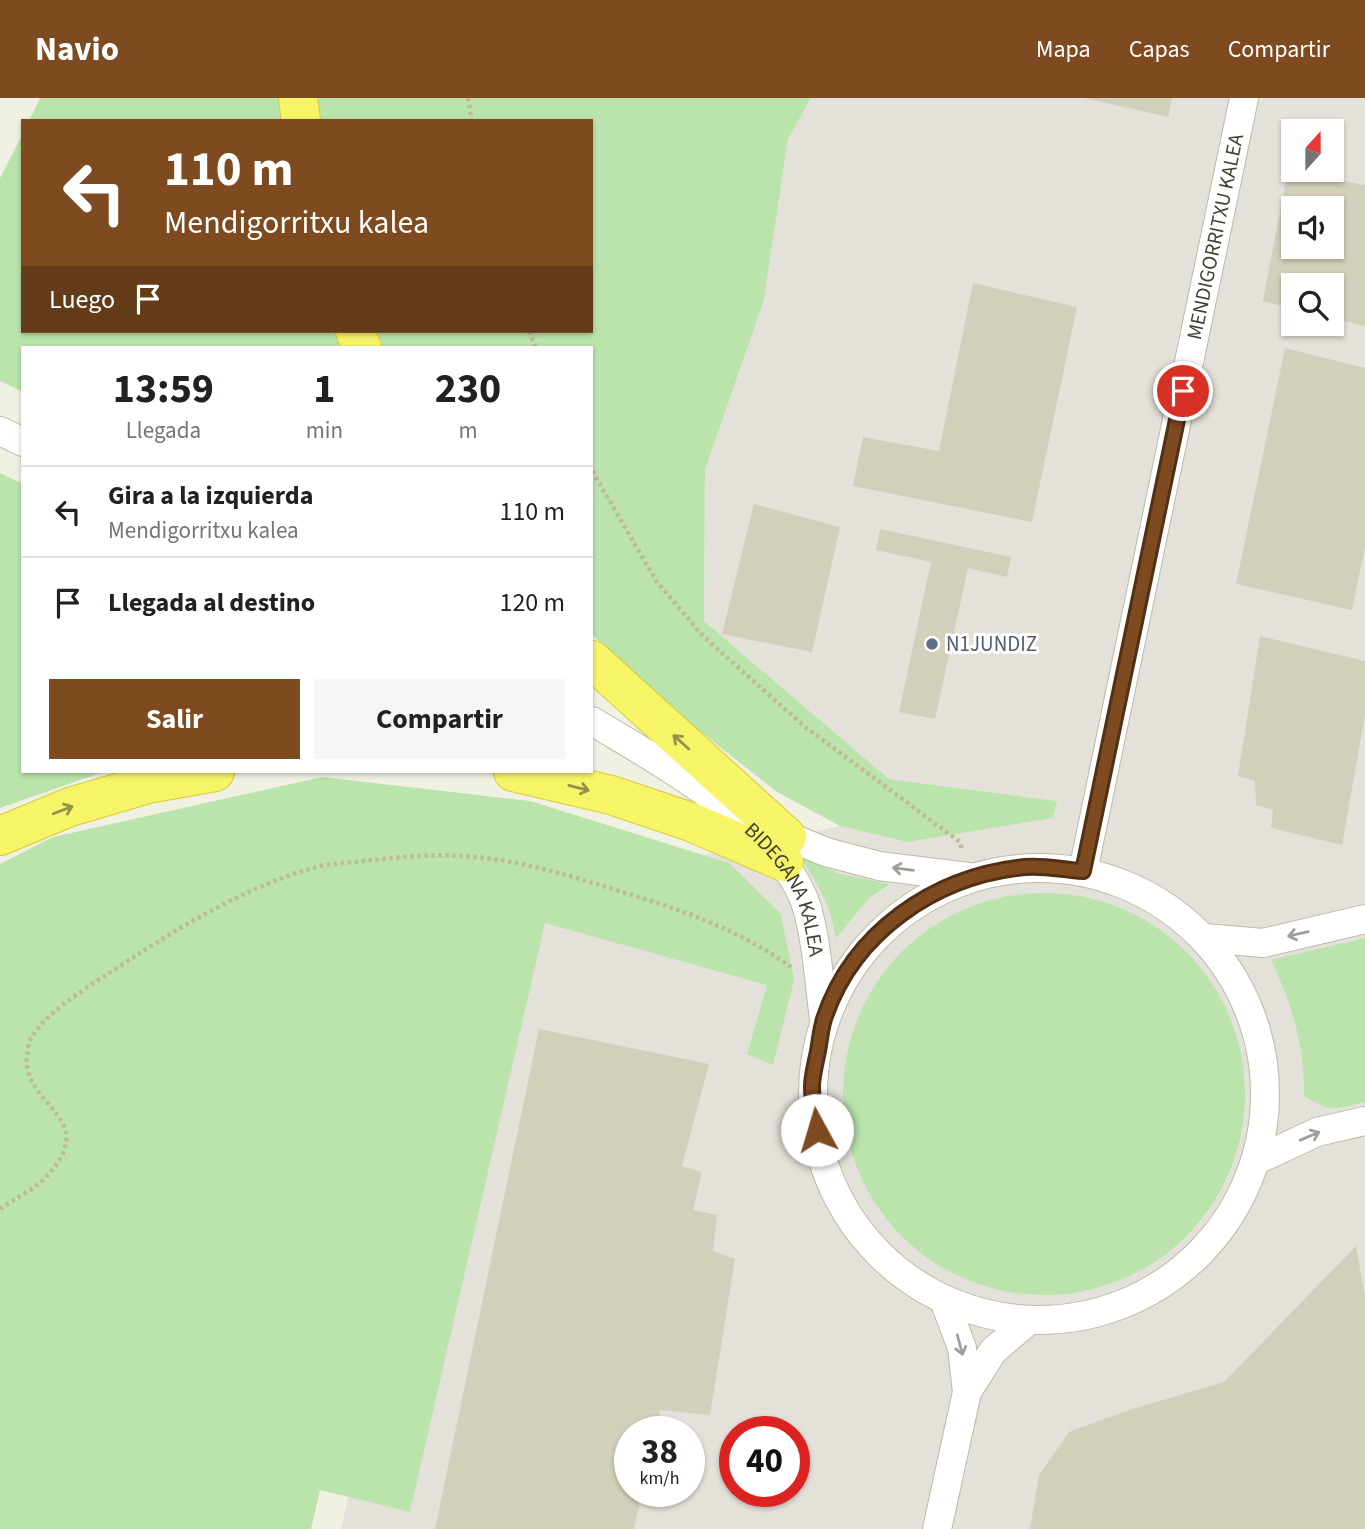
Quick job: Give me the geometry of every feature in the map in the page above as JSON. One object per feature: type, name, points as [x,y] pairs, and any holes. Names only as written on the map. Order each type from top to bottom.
[{"type":"highway","points":[[298,98],[301,119]]},
{"type":"highway","points":[[593,661],[786,850]]},
{"type":"highway","points":[[0,835],[70,807],[148,784],[209,773]]},
{"type":"highway","points":[[517,773],[611,795],[786,850]]},
{"type":"street","name":"MENDIGORRITXU KALEA","points":[[1083,871],[1244,98]]},
{"type":"street","points":[[0,431],[21,441]]},
{"type":"street","name":"BIDEGANA KALEA","points":[[593,722],[668,768],[786,850],[826,852],[879,866],[971,877]]},
{"type":"street","name":"BIDEGANA KALEA","points":[[786,850],[806,906],[824,1020]]},
{"type":"street","points":[[1027,867],[1083,871],[1149,895],[1205,938],[1240,986],[1261,1042],[1267,1101],[1257,1160],[1233,1215],[1194,1261],[1145,1295],[1088,1316],[1028,1321],[1000,1317],[944,1300],[888,1263],[845,1213],[819,1152],[812,1085],[824,1020],[841,981],[866,947],[896,917],[932,894],[971,877],[1027,867]]},
{"type":"street","points":[[1205,938],[1263,943],[1365,919]]},
{"type":"street","points":[[1257,1160],[1317,1132],[1365,1121]]},
{"type":"street","points":[[937,1529],[967,1392],[962,1348],[944,1300]]},
{"type":"street","points":[[967,1392],[993,1351],[1028,1321]]},
{"type":"path","points":[[468,98],[472,119]]},
{"type":"path","points":[[593,473],[657,582],[702,635],[804,726],[960,842],[971,877]]},
{"type":"path","points":[[0,1209],[43,1180],[61,1157],[67,1133],[61,1117],[29,1078],[29,1043],[43,1021],[95,983],[177,930],[249,892],[317,866],[407,857],[473,856],[544,868],[715,922],[766,949],[820,988]]},
{"type":"shaded area","points":[[811,98],[1365,98],[1365,1529],[341,1529],[486,901],[840,826],[907,842],[1053,817],[1056,801],[889,779],[704,621],[705,470],[764,300],[788,139]]},
{"type":"green space","points":[[40,98],[281,98],[285,119],[30,119]]},
{"type":"green space","points":[[315,98],[811,98],[788,139],[764,300],[705,470],[704,621],[889,779],[1057,801],[1053,818],[907,842],[840,826],[777,792],[682,717],[593,636],[593,346],[380,346],[375,333],[593,333],[593,119],[318,119]]},
{"type":"green space","points":[[21,137],[21,333],[337,333],[342,346],[21,346],[21,391],[0,381],[0,178]]},
{"type":"green space","points":[[0,473],[21,483],[21,773],[100,773],[0,808]]},
{"type":"green space","points":[[322,777],[530,801],[729,863],[781,914],[794,980],[773,1065],[747,1054],[767,985],[545,923],[410,1512],[320,1490],[311,1529],[0,1529],[0,864],[53,837]]},
{"type":"green space","points":[[799,855],[840,874],[890,884],[869,898],[836,938],[822,895]]},
{"type":"green space","points":[[1044,893],[1083,897],[1121,908],[1172,938],[1200,966],[1221,999],[1237,1036],[1245,1094],[1241,1133],[1230,1171],[1200,1222],[1172,1250],[1139,1271],[1102,1287],[1044,1295],[1005,1291],[967,1280],[916,1250],[888,1222],[867,1189],[851,1152],[843,1094],[847,1055],[858,1017],[888,966],[916,938],[949,917],[986,901]]},
{"type":"green space","points":[[1365,938],[1365,1102],[1340,1108],[1327,1107],[1304,1096],[1302,1060],[1296,1026],[1271,960]]},
{"type":"building","points":[[1084,98],[1172,98],[1168,117]]},
{"type":"building","points":[[1344,181],[1365,185],[1365,326],[1344,321],[1344,273],[1281,273],[1281,306],[1263,301],[1281,207],[1281,259],[1344,259],[1344,196],[1283,196],[1286,182]]},
{"type":"building","points":[[973,283],[1077,307],[1032,522],[853,486],[863,437],[939,451]]},
{"type":"building","points":[[1285,348],[1365,368],[1365,547],[1352,610],[1236,584]]},
{"type":"building","points":[[754,504],[840,527],[812,652],[722,634]]},
{"type":"building","name":"N1JUNDIZ","points":[[880,529],[1011,557],[1007,577],[968,568],[935,719],[899,712],[931,562],[876,550]]},
{"type":"building","points":[[1260,636],[1365,661],[1365,715],[1342,845],[1271,828],[1273,810],[1256,805],[1255,781],[1238,776]]},
{"type":"building","points":[[539,1029],[709,1064],[682,1166],[702,1172],[693,1210],[717,1215],[713,1251],[735,1259],[710,1415],[660,1410],[659,1416],[614,1416],[614,1507],[639,1507],[634,1529],[435,1529]]},
{"type":"building","points":[[1356,1246],[1365,1296],[1365,1529],[1030,1529],[1039,1475],[1069,1432],[1126,1411],[1224,1382]]},
{"type":"place","name":"N1JUNDIZ","points":[[932,644]]},
{"type":"route","points":[[817,1130],[812,1085],[824,1020],[841,981],[866,947],[896,917],[932,894],[971,877],[1027,867],[1083,871],[1183,391]]}]
